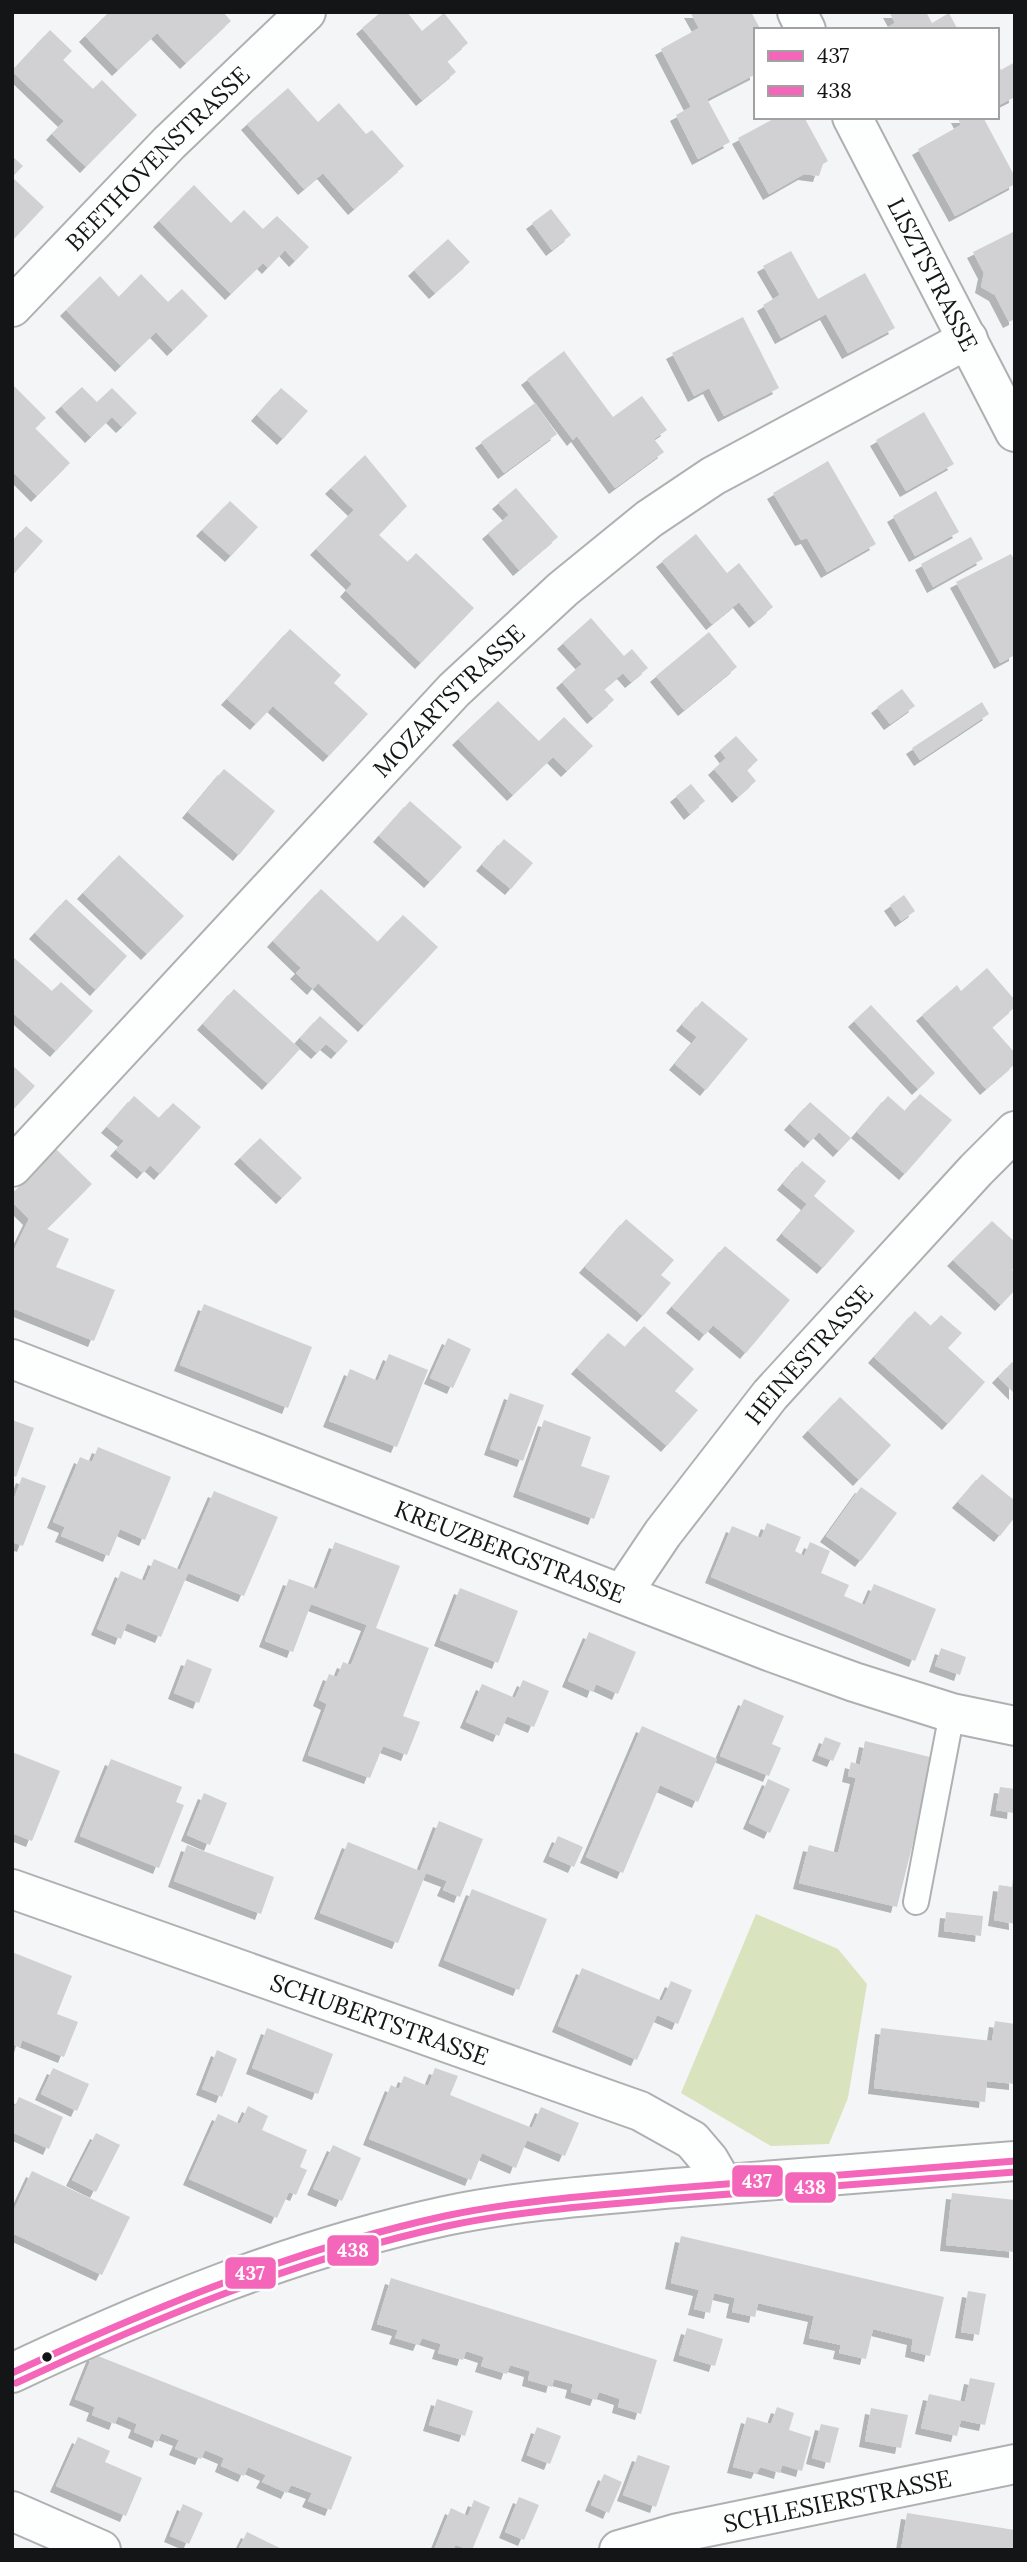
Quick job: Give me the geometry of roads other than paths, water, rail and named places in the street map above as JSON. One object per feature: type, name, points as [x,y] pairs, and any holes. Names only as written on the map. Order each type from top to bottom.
[{"type":"street","name":"BEETHOVENSTRASSE","points":[[12,307],[169,144],[306,12]]},
{"type":"street","points":[[797,12],[805,28]]},
{"type":"street","name":"LISZTSTRASSE","points":[[853,119],[1015,432]]},
{"type":"street","name":"MOZARTSTRASSE","points":[[12,1167],[454,690],[563,589],[649,519],[713,476],[968,339]]},
{"type":"street","name":"HEINESTRASSE","points":[[622,1594],[663,1533],[770,1395],[1015,1131]]},
{"type":"street","name":"KREUZBERGSTRASSE","points":[[12,1359],[854,1682],[952,1713],[1015,1726]]},
{"type":"street","name":"SCHUBERTSTRASSE","points":[[12,1889],[640,2111],[692,2140],[709,2160],[723,2184]]},
{"type":"street","points":[[12,2373],[116,2324],[247,2272],[343,2242],[446,2216],[539,2200],[1015,2161]]},
{"type":"street","name":"SCHLESIERSTRASSE","points":[[619,2550],[678,2533],[1015,2464]]},
{"type":"street","points":[[12,2511],[101,2550]]},
{"type":"lane","points":[[916,1902],[952,1713]]}]
